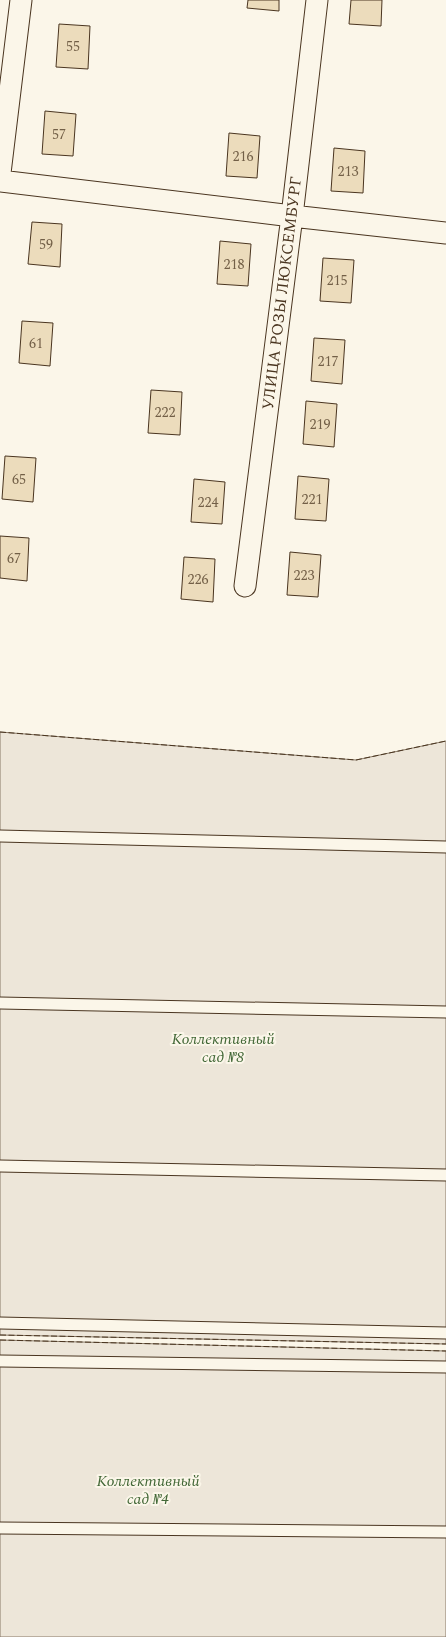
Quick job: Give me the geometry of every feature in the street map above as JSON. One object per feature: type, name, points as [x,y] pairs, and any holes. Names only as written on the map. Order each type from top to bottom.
[{"type":"street","points":[[0,173],[22,0]]},
{"type":"street","name":"УЛИЦА РОЗЫ ЛЮКСЕМБУРГ","points":[[245,586],[292,216],[317,0]]},
{"type":"street","points":[[0,181],[446,234]]},
{"type":"lane","points":[[0,836],[446,847]]},
{"type":"lane","points":[[0,1003],[446,1012]]},
{"type":"lane","points":[[0,1166],[446,1175]]},
{"type":"lane","points":[[0,1323],[446,1333]]},
{"type":"lane","points":[[0,1361],[446,1367]]},
{"type":"lane","points":[[0,1528],[446,1532]]},
{"type":"green space","name":"Коллективный сад №8","points":[[0,732],[356,760],[446,741],[446,1344],[0,1335]]},
{"type":"green space","name":"Коллективный сад №4","points":[[0,1340],[446,1351],[446,1637],[0,1637]]},
{"type":"building","points":[[248,0],[279,0],[279,11],[247,8]]},
{"type":"building","points":[[351,0],[382,0],[381,26],[349,24]]},
{"type":"building","points":[[59,24],[90,26],[88,69],[56,67]]},
{"type":"building","points":[[45,111],[76,114],[73,156],[42,154]]},
{"type":"building","points":[[229,133],[260,136],[257,178],[226,176]]},
{"type":"building","points":[[334,148],[365,151],[363,193],[331,191]]},
{"type":"building","points":[[32,222],[62,224],[60,267],[28,264]]},
{"type":"building","points":[[220,241],[251,244],[248,286],[217,284]]},
{"type":"building","points":[[323,258],[354,260],[351,303],[320,301]]},
{"type":"building","points":[[22,321],[53,323],[50,366],[19,363]]},
{"type":"building","points":[[314,338],[345,340],[342,384],[311,381]]},
{"type":"building","points":[[151,390],[182,392],[180,435],[148,433]]},
{"type":"building","points":[[306,401],[337,404],[334,447],[303,444]]},
{"type":"building","points":[[5,456],[36,458],[33,502],[2,499]]},
{"type":"building","points":[[298,476],[329,479],[326,521],[295,519]]},
{"type":"building","points":[[194,479],[225,482],[222,524],[191,522]]},
{"type":"building","points":[[0,536],[29,538],[27,581],[0,578]]},
{"type":"building","points":[[290,552],[321,555],[318,597],[287,595]]},
{"type":"building","points":[[184,557],[215,559],[213,602],[181,599]]},
{"type":"fence","points":[[0,732],[356,760],[446,741]]},
{"type":"fence","points":[[0,1335],[446,1344]]},
{"type":"fence","points":[[0,1340],[446,1351]]}]
